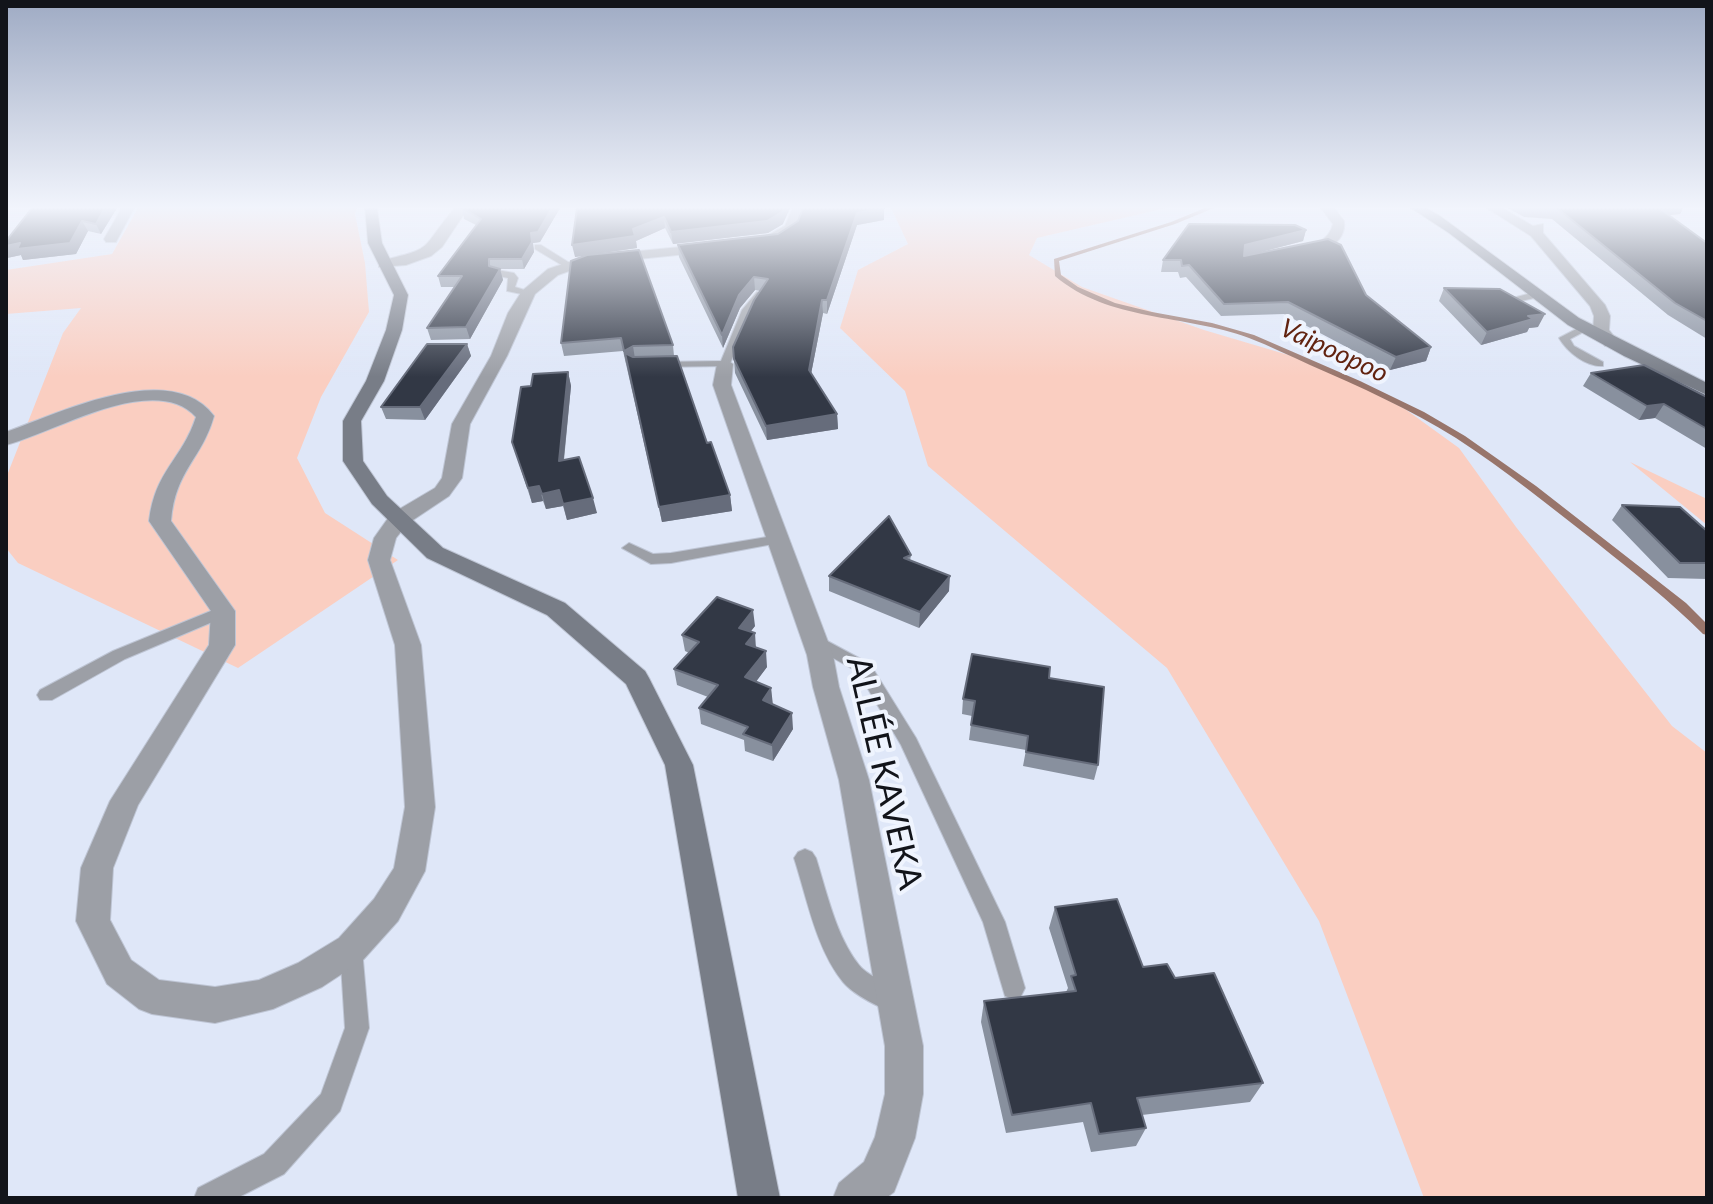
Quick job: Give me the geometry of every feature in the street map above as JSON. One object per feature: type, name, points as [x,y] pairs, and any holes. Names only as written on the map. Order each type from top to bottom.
[{"type":"main road","points":[[384,264],[401,295],[394,330],[375,381],[352,421],[353,461],[379,500],[435,553],[556,609],[636,678],[679,765],[759,1198]]},
{"type":"main road","points":[[1496,264],[1535,295],[1611,343],[1707,390]]},
{"type":"street","points":[[6,439],[133,398],[158,395],[181,398],[195,405],[205,416],[202,429],[163,493],[160,521],[223,611],[222,645],[125,801],[97,868],[93,921],[119,972],[152,997],[215,1005],[260,997],[310,975],[351,949],[386,910],[409,871],[420,807],[408,645],[379,560],[385,538],[399,519],[442,492],[452,478],[461,424],[499,356],[527,294],[542,278],[572,264]]},
{"type":"street","points":[[1564,264],[1597,305],[1602,316],[1601,331],[1611,343]]},
{"type":"street","name":"ALLÉE KAVEKA","points":[[725,364],[722,385],[816,641],[854,780],[904,1046],[904,1094],[895,1138],[879,1177],[854,1198]]},
{"type":"lane","points":[[497,273],[511,275],[510,289],[527,294]]},
{"type":"lane","name":"ALLÉE KAVEKA","points":[[725,364],[747,310],[761,294]]},
{"type":"lane","points":[[1503,302],[1535,295]]},
{"type":"lane","points":[[1586,328],[1564,338],[1570,348],[1599,364]]},
{"type":"lane","points":[[650,365],[725,364]]},
{"type":"lane","points":[[629,548],[651,559],[671,558],[779,539]]},
{"type":"lane","points":[[46,695],[119,655],[223,611]]},
{"type":"lane","points":[[816,641],[864,668],[909,743],[994,922],[1013,988]]},
{"type":"lane","points":[[805,858],[833,942],[852,975],[896,1003]]},
{"type":"lane","points":[[208,1198],[274,1164],[331,1102],[357,1028],[351,949]]},
{"type":"shaded area","points":[[45,264],[365,264],[369,312],[321,397],[297,458],[325,513],[398,560],[238,668],[18,563],[6,548],[6,478],[63,333],[81,308],[6,314],[6,270]]},
{"type":"shaded area","points":[[869,264],[1044,264],[1082,287],[1204,330],[1312,362],[1405,409],[1459,448],[1516,527],[1672,726],[1707,753],[1707,1198],[1424,1198],[1319,921],[1167,668],[928,466],[905,391],[840,328],[858,270]]},
{"type":"shaded area","points":[[1630,462],[1707,499],[1707,525]]},
{"type":"building","points":[[447,264],[489,264],[500,269],[466,327],[427,328],[462,276],[438,276]]},
{"type":"building","points":[[571,264],[644,264],[673,345],[633,346],[624,351],[621,338],[561,343]]},
{"type":"building","points":[[687,264],[839,264],[827,300],[822,300],[809,370],[837,414],[766,426],[734,359],[733,347],[754,300],[768,279],[754,277],[739,295],[722,335]]},
{"type":"building","points":[[1182,264],[1351,264],[1366,295],[1431,347],[1396,357],[1288,302],[1224,304],[1189,265]]},
{"type":"building","points":[[1627,264],[1707,264],[1707,321],[1675,303]]},
{"type":"building","points":[[1444,288],[1500,289],[1545,314],[1528,316],[1533,319],[1487,332]]},
{"type":"building","points":[[427,344],[467,344],[420,407],[381,407]]},
{"type":"building","points":[[625,353],[633,357],[677,356],[707,443],[711,442],[730,495],[659,507]]},
{"type":"building","points":[[1644,365],[1707,397],[1707,429],[1664,404],[1647,406],[1591,373]]},
{"type":"building","points":[[568,372],[559,461],[579,457],[593,498],[563,504],[559,490],[542,494],[539,486],[528,488],[512,442],[521,387],[531,386],[533,374]]},
{"type":"building","points":[[1622,505],[1680,507],[1707,531],[1707,563],[1680,563]]},
{"type":"building","points":[[889,516],[911,555],[904,558],[950,576],[920,612],[829,576]]},
{"type":"building","points":[[717,597],[753,610],[739,628],[755,633],[746,644],[766,651],[745,677],[771,688],[763,700],[792,713],[772,745],[743,734],[748,727],[699,708],[718,685],[674,669],[699,642],[682,635]]},
{"type":"building","points":[[972,654],[1050,667],[1049,678],[1104,687],[1098,765],[1026,752],[1028,736],[971,725],[975,701],[963,699]]},
{"type":"building","points":[[1117,899],[1143,967],[1167,964],[1175,978],[1214,973],[1263,1083],[1137,1098],[1146,1128],[1099,1134],[1091,1103],[1012,1115],[984,1001],[1076,991],[1071,976],[1076,975],[1055,907]]},
{"type":"waterway","name":"Vaipoopoo","points":[[1057,264],[1058,276],[1094,297],[1132,310],[1212,325],[1251,337],[1421,414],[1462,438],[1532,488],[1682,606],[1707,631]]}]
